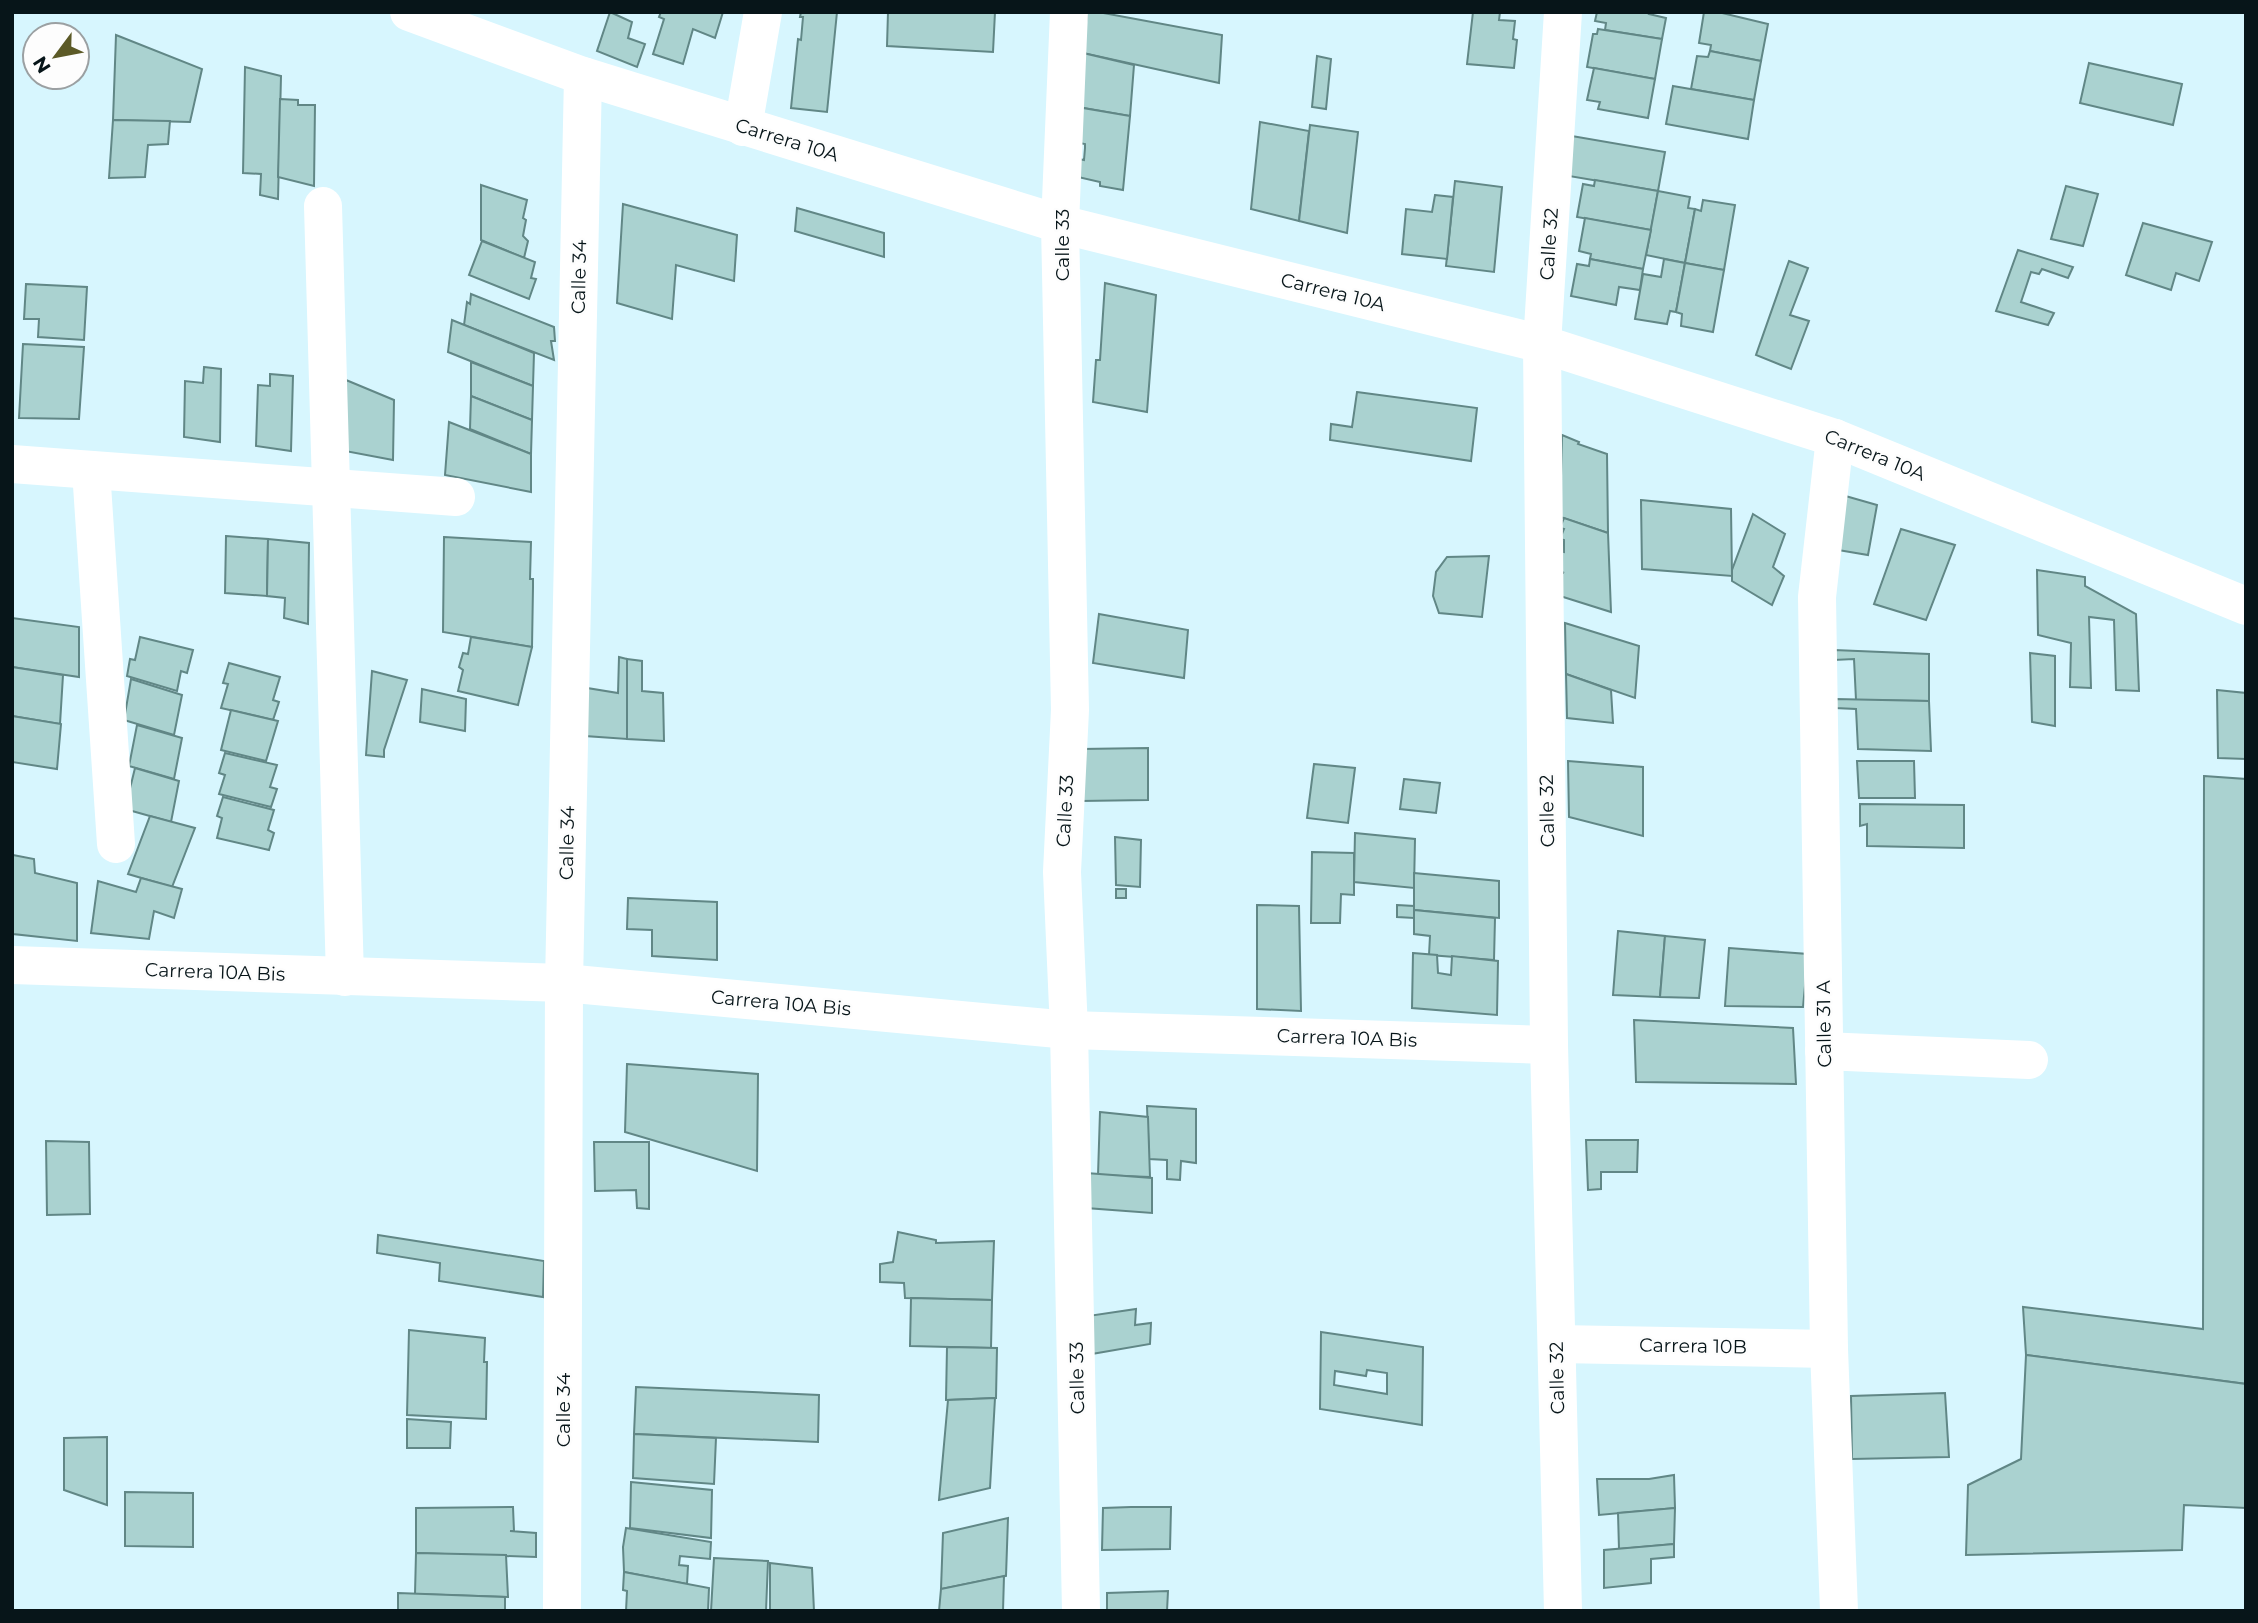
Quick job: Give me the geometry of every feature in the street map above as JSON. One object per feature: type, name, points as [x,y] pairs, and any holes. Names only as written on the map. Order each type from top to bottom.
[{"type":"street","name":"Carrera 10A","points":[[409,12],[583,76],[1060,224],[1542,345],[1835,438],[2246,606]]},
{"type":"street","points":[[743,127],[763,12]]},
{"type":"street","name":"Calle 33","points":[[1069,12],[1060,224],[1070,710],[1062,872],[1069,1030],[1081,1611]]},
{"type":"street","name":"Calle 32","points":[[1563,12],[1542,345],[1549,1045],[1563,1611]]},
{"type":"street","name":"Calle 34","points":[[562,1611],[564,983],[583,76]]},
{"type":"street","points":[[323,206],[345,977]]},
{"type":"street","name":"Calle 31 A","points":[[1835,438],[1816,597],[1829,1349],[1839,1611]]},
{"type":"street","points":[[12,464],[456,497]]},
{"type":"street","points":[[91,470],[116,845]]},
{"type":"street","name":"Carrera 10A Bis","points":[[12,965],[564,983],[1069,1030],[1549,1045]]},
{"type":"street","points":[[1824,1051],[2029,1060]]},
{"type":"street","name":"Carrera 10B","points":[[1557,1344],[1829,1349]]},
{"type":"building","points":[[610,12],[632,22],[628,38],[645,44],[637,67],[597,51]]},
{"type":"building","points":[[661,12],[723,12],[715,38],[693,29],[683,64],[653,54],[664,19],[659,17]]},
{"type":"building","points":[[801,12],[837,12],[827,112],[791,108],[798,39],[801,40]]},
{"type":"building","points":[[888,12],[995,12],[993,52],[887,46]]},
{"type":"building","points":[[1087,12],[1222,35],[1219,83],[1083,53]]},
{"type":"building","points":[[1473,12],[1500,12],[1499,20],[1515,21],[1513,39],[1517,40],[1514,68],[1467,64]]},
{"type":"building","points":[[1597,12],[1650,12],[1649,14],[1666,18],[1662,39],[1605,30],[1606,23],[1595,21]]},
{"type":"building","points":[[1704,12],[1718,12],[1768,24],[1761,61],[1710,51],[1711,45],[1699,43]]},
{"type":"building","points":[[1598,29],[1662,39],[1655,79],[1587,67],[1593,34],[1597,34]]},
{"type":"building","points":[[116,35],[202,69],[190,122],[113,120]]},
{"type":"building","points":[[1710,51],[1761,61],[1754,100],[1691,89],[1697,56],[1708,57]]},
{"type":"building","points":[[1083,53],[1134,65],[1130,116],[1078,107]]},
{"type":"building","points":[[1317,56],[1331,59],[1326,109],[1312,107]]},
{"type":"building","points":[[2089,63],[2182,84],[2173,125],[2080,103]]},
{"type":"building","points":[[245,67],[281,76],[278,199],[260,195],[261,174],[243,173]]},
{"type":"building","points":[[1594,68],[1655,79],[1648,118],[1598,109],[1600,102],[1587,100]]},
{"type":"building","points":[[1673,86],[1754,100],[1748,139],[1666,124]]},
{"type":"building","points":[[280,99],[298,100],[298,105],[315,105],[314,186],[278,177]]},
{"type":"building","points":[[1077,107],[1130,116],[1123,190],[1100,186],[1100,182],[1078,177],[1079,159],[1084,160],[1085,144],[1079,143]]},
{"type":"building","points":[[113,120],[170,121],[168,144],[148,145],[145,177],[109,178]]},
{"type":"building","points":[[1260,122],[1309,131],[1299,221],[1251,209]]},
{"type":"building","points":[[1310,125],[1358,132],[1347,233],[1299,221]]},
{"type":"building","points":[[1566,135],[1665,152],[1658,191],[1563,175]]},
{"type":"building","points":[[1595,180],[1658,191],[1651,230],[1577,217],[1583,184],[1594,186]]},
{"type":"building","points":[[1455,181],[1502,187],[1494,272],[1446,266]]},
{"type":"building","points":[[481,185],[527,200],[523,236],[528,241],[524,258],[481,240]]},
{"type":"building","points":[[2066,186],[2098,194],[2083,246],[2051,239]]},
{"type":"building","points":[[1658,191],[1690,197],[1688,208],[1695,209],[1685,263],[1646,255]]},
{"type":"building","points":[[1435,195],[1453,197],[1447,259],[1402,254],[1406,209],[1432,212]]},
{"type":"building","points":[[1703,200],[1735,205],[1724,270],[1685,263],[1695,209],[1701,211]]},
{"type":"building","points":[[623,204],[737,235],[734,281],[676,265],[672,319],[617,303]]},
{"type":"building","points":[[797,208],[884,233],[884,257],[795,231]]},
{"type":"building","points":[[1585,218],[1651,230],[1643,269],[1590,259],[1591,254],[1579,251]]},
{"type":"building","points":[[2143,223],[2212,242],[2199,281],[2176,273],[2171,290],[2126,275]]},
{"type":"building","points":[[482,241],[535,262],[531,278],[536,279],[529,299],[469,275]]},
{"type":"building","points":[[2018,250],[2073,267],[2068,278],[2042,269],[2039,274],[2031,272],[2021,302],[2054,313],[2048,325],[1996,311]]},
{"type":"building","points":[[1590,259],[1643,269],[1640,290],[1619,287],[1616,305],[1571,296],[1577,264],[1589,266]]},
{"type":"building","points":[[1664,259],[1685,263],[1676,312],[1670,311],[1667,324],[1635,319],[1643,274],[1661,277]]},
{"type":"building","points":[[1789,261],[1808,268],[1790,315],[1809,321],[1791,369],[1756,355]]},
{"type":"building","points":[[1685,263],[1724,270],[1713,332],[1681,326],[1682,314],[1676,312]]},
{"type":"building","points":[[1105,283],[1156,295],[1147,412],[1093,402],[1096,360],[1100,360]]},
{"type":"building","points":[[26,284],[87,287],[84,340],[38,337],[39,319],[24,319]]},
{"type":"building","points":[[471,294],[554,327],[555,341],[551,341],[554,360],[464,325],[467,302],[470,304]]},
{"type":"building","points":[[452,320],[534,353],[533,386],[448,352]]},
{"type":"building","points":[[23,344],[84,347],[79,419],[19,418]]},
{"type":"building","points":[[471,362],[533,386],[532,420],[471,396]]},
{"type":"building","points":[[204,367],[221,369],[220,442],[184,437],[185,381],[203,383]]},
{"type":"building","points":[[270,374],[293,376],[291,451],[256,446],[258,385],[270,386]]},
{"type":"building","points":[[346,380],[394,400],[393,460],[345,451]]},
{"type":"building","points":[[1357,392],[1477,408],[1471,461],[1330,440],[1331,424],[1352,427]]},
{"type":"building","points":[[471,396],[532,420],[531,454],[470,429]]},
{"type":"building","points":[[449,422],[531,454],[531,492],[445,475]]},
{"type":"building","points":[[1562,435],[1607,454],[1608,533],[1560,517]]},
{"type":"building","points":[[1842,495],[1877,505],[1868,555],[1832,549]]},
{"type":"building","points":[[1641,500],[1731,509],[1732,576],[1642,569]]},
{"type":"building","points":[[1753,514],[1785,534],[1773,567],[1784,576],[1772,605],[1732,581],[1732,570]]},
{"type":"building","points":[[1564,518],[1608,533],[1611,612],[1560,596],[1560,572],[1564,573],[1560,571],[1560,551],[1564,552],[1564,540],[1560,539],[1564,529],[1560,528]]},
{"type":"building","points":[[1901,529],[1955,545],[1926,620],[1874,604]]},
{"type":"building","points":[[226,536],[268,539],[267,596],[225,593]]},
{"type":"building","points":[[444,537],[531,542],[532,647],[443,632]]},
{"type":"building","points":[[268,539],[309,543],[308,624],[284,618],[285,598],[267,596]]},
{"type":"building","points":[[1489,556],[1482,617],[1439,613],[1433,596],[1436,572],[1447,557]]},
{"type":"building","points":[[2037,570],[2085,577],[2085,586],[2136,614],[2139,691],[2116,690],[2114,620],[2089,617],[2091,688],[2070,687],[2071,643],[2038,635]]},
{"type":"building","points":[[1099,614],[1188,630],[1184,678],[1093,663]]},
{"type":"building","points":[[12,618],[79,627],[79,677],[12,667]]},
{"type":"building","points":[[1565,623],[1639,646],[1635,698],[1566,674]]},
{"type":"building","points":[[140,637],[193,650],[187,673],[181,671],[177,691],[127,676],[130,659],[135,660]]},
{"type":"building","points":[[471,637],[532,647],[518,705],[458,691],[463,670],[459,667],[463,653],[468,654]]},
{"type":"building","points":[[1834,650],[1929,654],[1929,701],[1856,700],[1854,659],[1834,660]]},
{"type":"building","points":[[2030,653],[2055,656],[2055,726],[2032,722]]},
{"type":"building","points":[[619,657],[627,659],[627,739],[585,736],[587,688],[618,693]]},
{"type":"building","points":[[627,659],[642,661],[642,691],[663,693],[664,741],[627,739]]},
{"type":"building","points":[[229,663],[280,677],[273,700],[279,702],[273,720],[221,708],[228,684],[223,683]]},
{"type":"building","points":[[12,667],[63,675],[60,724],[12,716]]},
{"type":"building","points":[[372,671],[407,680],[384,757],[366,755]]},
{"type":"building","points":[[1566,674],[1611,690],[1613,723],[1567,718]]},
{"type":"building","points":[[131,679],[182,695],[174,735],[124,720]]},
{"type":"building","points":[[422,689],[466,699],[465,731],[420,722]]},
{"type":"building","points":[[2217,690],[2246,693],[2246,759],[2218,758]]},
{"type":"building","points":[[1835,699],[1929,701],[1931,751],[1858,749],[1856,709],[1835,708]]},
{"type":"building","points":[[231,710],[278,721],[266,761],[221,750]]},
{"type":"building","points":[[12,716],[61,724],[57,769],[12,762]]},
{"type":"building","points":[[137,725],[182,738],[174,779],[129,766]]},
{"type":"building","points":[[1148,748],[1148,800],[1081,801],[1081,749]]},
{"type":"building","points":[[225,753],[277,765],[270,787],[277,789],[271,807],[219,794],[225,775],[219,773]]},
{"type":"building","points":[[1568,761],[1643,767],[1643,836],[1569,817]]},
{"type":"building","points":[[1857,761],[1914,761],[1915,798],[1859,798]]},
{"type":"building","points":[[1314,764],[1355,768],[1348,823],[1307,818]]},
{"type":"building","points":[[135,768],[179,781],[171,822],[125,809]]},
{"type":"building","points":[[2204,776],[2246,779],[2246,1384],[2026,1355],[2023,1307],[2203,1329]]},
{"type":"building","points":[[1404,779],[1440,783],[1436,813],[1400,809]]},
{"type":"building","points":[[223,797],[274,810],[268,830],[274,833],[269,850],[217,838],[222,818],[217,816]]},
{"type":"building","points":[[1860,804],[1964,805],[1964,848],[1867,846],[1867,824],[1860,826]]},
{"type":"building","points":[[150,816],[195,828],[172,887],[128,874]]},
{"type":"building","points":[[1355,833],[1415,839],[1414,888],[1354,882]]},
{"type":"building","points":[[1115,837],[1141,840],[1140,887],[1116,885]]},
{"type":"building","points":[[1312,852],[1354,853],[1354,895],[1341,894],[1340,923],[1311,923]]},
{"type":"building","points":[[13,855],[34,859],[35,873],[77,883],[77,941],[13,934]]},
{"type":"building","points":[[1414,873],[1499,881],[1499,918],[1414,910]]},
{"type":"building","points":[[141,878],[182,889],[174,918],[154,911],[149,939],[91,933],[98,881],[136,892]]},
{"type":"building","points":[[1116,889],[1126,889],[1126,898],[1116,898]]},
{"type":"building","points":[[628,898],[717,902],[717,960],[652,956],[652,930],[627,929]]},
{"type":"building","points":[[1257,905],[1299,906],[1301,1011],[1257,1009]]},
{"type":"building","points":[[1397,905],[1414,906],[1414,918],[1397,917]]},
{"type":"building","points":[[1414,910],[1495,918],[1494,960],[1429,955],[1430,936],[1414,934]]},
{"type":"building","points":[[1618,931],[1665,936],[1660,997],[1613,995]]},
{"type":"building","points":[[1665,936],[1705,940],[1699,998],[1660,997]]},
{"type":"building","points":[[1729,948],[1808,954],[1803,1007],[1725,1006]]},
{"type":"building","points":[[1413,953],[1437,955],[1438,973],[1451,975],[1452,956],[1498,961],[1497,1015],[1412,1008]]},
{"type":"building","points":[[1634,1020],[1793,1028],[1796,1084],[1636,1082]]},
{"type":"building","points":[[627,1064],[758,1074],[757,1171],[625,1132]]},
{"type":"building","points":[[1147,1106],[1196,1109],[1196,1163],[1181,1161],[1180,1180],[1167,1179],[1167,1160],[1149,1159]]},
{"type":"building","points":[[1100,1112],[1148,1117],[1150,1177],[1098,1175]]},
{"type":"building","points":[[1586,1140],[1638,1140],[1637,1172],[1601,1172],[1601,1189],[1588,1190]]},
{"type":"building","points":[[46,1141],[89,1142],[90,1214],[47,1215]]},
{"type":"building","points":[[594,1142],[649,1142],[649,1209],[637,1208],[636,1190],[595,1191]]},
{"type":"building","points":[[1086,1173],[1152,1178],[1152,1213],[1086,1208]]},
{"type":"building","points":[[898,1232],[936,1240],[936,1243],[994,1241],[992,1300],[905,1298],[904,1283],[880,1282],[880,1264],[893,1262]]},
{"type":"building","points":[[378,1235],[544,1261],[543,1297],[439,1281],[440,1263],[377,1253]]},
{"type":"building","points":[[911,1298],[992,1300],[991,1348],[910,1346]]},
{"type":"building","points":[[1136,1309],[1135,1325],[1151,1323],[1150,1344],[1086,1355],[1088,1316]]},
{"type":"building","points":[[409,1330],[485,1338],[486,1419],[407,1415]]},
{"type":"building","points":[[1321,1332],[1423,1347],[1422,1425],[1320,1409]],"holes":[[[1367,1370],[1387,1373],[1387,1394],[1334,1385],[1335,1371],[1366,1376]]]},
{"type":"building","points":[[947,1347],[997,1348],[996,1398],[946,1400]]},
{"type":"building","points":[[2026,1355],[2246,1384],[2246,1508],[2184,1505],[2182,1550],[1966,1555],[1968,1485],[2021,1459]]},
{"type":"building","points":[[636,1387],[819,1395],[818,1442],[634,1434]]},
{"type":"building","points":[[1945,1393],[1949,1457],[1852,1459],[1851,1396]]},
{"type":"building","points":[[995,1398],[990,1488],[939,1500],[948,1400]]},
{"type":"building","points":[[407,1419],[451,1422],[450,1448],[407,1448]]},
{"type":"building","points":[[634,1434],[716,1438],[714,1484],[633,1478]]},
{"type":"building","points":[[107,1437],[107,1505],[64,1490],[64,1438]]},
{"type":"building","points":[[1674,1475],[1675,1508],[1599,1515],[1597,1479],[1649,1479]]},
{"type":"building","points":[[631,1482],[712,1490],[711,1538],[630,1528]]},
{"type":"building","points":[[125,1492],[193,1493],[193,1547],[125,1546]]},
{"type":"building","points":[[513,1507],[514,1531],[510,1531],[536,1533],[536,1557],[416,1553],[416,1508]]},
{"type":"building","points":[[1171,1507],[1170,1549],[1102,1550],[1103,1508]]},
{"type":"building","points":[[1675,1508],[1674,1544],[1619,1549],[1618,1513]]},
{"type":"building","points":[[1008,1518],[1006,1576],[941,1589],[943,1533]]},
{"type":"building","points":[[626,1528],[711,1542],[710,1559],[680,1556],[679,1565],[688,1566],[687,1584],[624,1572],[623,1547]]},
{"type":"building","points":[[1674,1544],[1674,1557],[1651,1559],[1651,1583],[1604,1588],[1604,1550]]},
{"type":"building","points":[[416,1553],[506,1555],[508,1597],[415,1594]]},
{"type":"building","points":[[714,1558],[768,1561],[766,1611],[711,1611]]},
{"type":"building","points":[[770,1563],[812,1568],[814,1611],[770,1611]]},
{"type":"building","points":[[624,1572],[709,1588],[708,1611],[626,1611]]},
{"type":"building","points":[[1004,1576],[1003,1611],[939,1611],[941,1589]]},
{"type":"building","points":[[1168,1591],[1167,1611],[1107,1611],[1107,1593]]},
{"type":"building","points":[[398,1593],[505,1597],[505,1611],[398,1611]]}]
